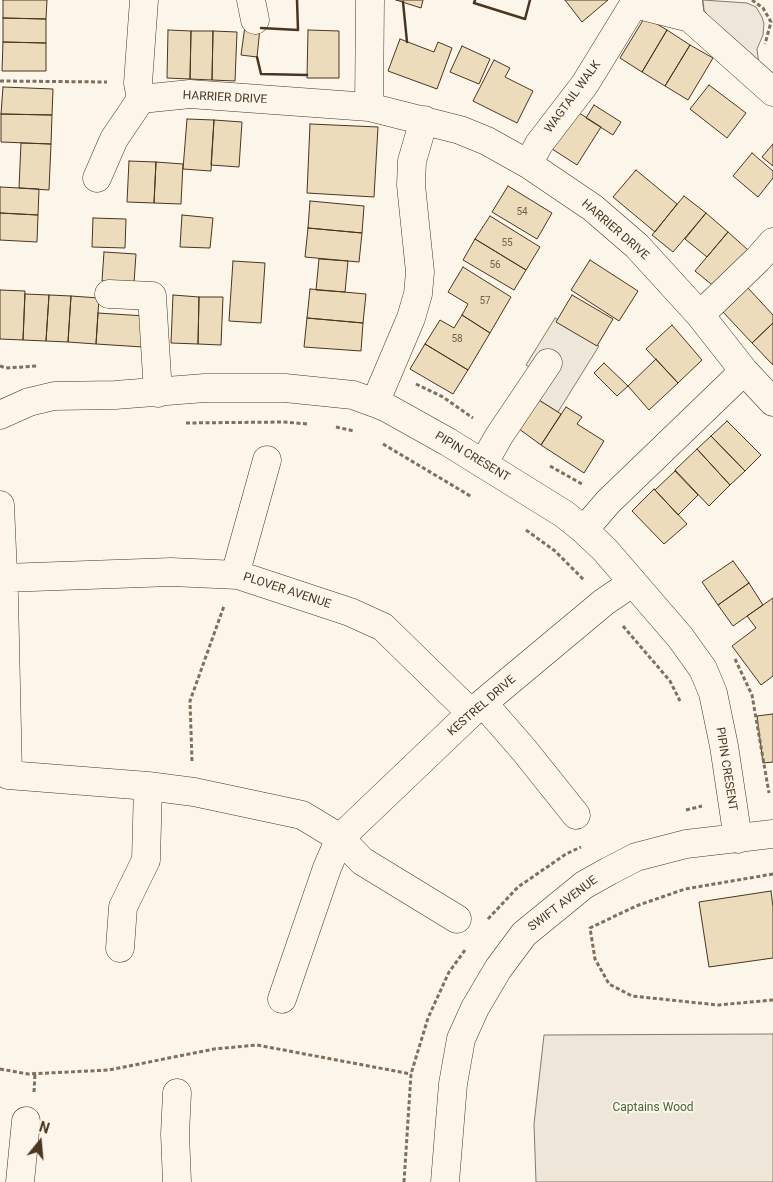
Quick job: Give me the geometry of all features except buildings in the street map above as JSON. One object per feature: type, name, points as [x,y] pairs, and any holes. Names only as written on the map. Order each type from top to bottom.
[{"type":"street","points":[[97,178],[114,139],[139,91],[144,0]]},
{"type":"street","points":[[368,107],[370,0]]},
{"type":"street","name":"WAGTAIL WALK","points":[[528,164],[538,144],[585,84],[634,2],[689,9],[766,86]]},
{"type":"street","name":"HARRIER DRIVE","points":[[139,91],[368,107],[460,130],[487,141],[528,164],[593,208],[637,246],[700,315],[744,371],[773,402]]},
{"type":"street","points":[[375,403],[411,318],[418,294],[420,272],[411,185],[412,161],[424,120]]},
{"type":"street","points":[[700,315],[773,242]]},
{"type":"street","points":[[109,294],[152,296],[158,393]]},
{"type":"street","points":[[483,464],[499,436],[548,363]]},
{"type":"street","points":[[584,530],[608,502],[744,371]]},
{"type":"street","name":"PIPIN CRESENT","points":[[0,415],[29,402],[54,396],[158,393],[204,388],[285,388],[353,396],[375,403],[406,418],[564,514],[605,550],[680,637],[703,669],[713,692],[724,746],[738,839]]},
{"type":"street","points":[[235,575],[267,460]]},
{"type":"street","points":[[0,505],[3,590],[4,776],[148,786],[194,792],[302,815],[340,838],[362,861],[457,919]]},
{"type":"street","name":"PLOVER AVENUE","points":[[3,590],[172,572],[235,575],[350,612],[383,627],[524,750],[576,814]]},
{"type":"street","name":"KESTREL DRIVE","points":[[340,838],[477,708],[604,602],[632,583]]},
{"type":"street","points":[[120,948],[123,907],[146,860],[148,786]]},
{"type":"street","name":"SWIFT AVENUE","points":[[445,1182],[452,1084],[461,1039],[475,1008],[498,969],[524,934],[584,885],[608,870],[636,858],[686,844],[773,834]]},
{"type":"street","points":[[282,999],[327,868],[340,838]]},
{"type":"street","points":[[177,1093],[175,1134],[177,1182]]},
{"type":"street","points":[[20,1182],[26,1121]]},
{"type":"path","points":[[752,0],[763,8],[771,22],[763,52],[766,86]]},
{"type":"path","points":[[0,81],[139,91]]},
{"type":"path","points":[[180,423],[283,422],[310,425]]},
{"type":"path","points":[[328,426],[356,431]]},
{"type":"path","points":[[381,443],[473,497]]},
{"type":"path","points":[[521,526],[555,552],[604,602],[670,680],[682,705]]},
{"type":"path","points":[[194,792],[190,701],[235,575]]},
{"type":"path","points":[[701,796],[703,806]]},
{"type":"path","points":[[773,874],[685,889],[636,906],[590,928],[595,959],[609,984],[632,996],[718,1005],[773,1000]]},
{"type":"path","points":[[0,1068],[28,1074],[109,1070],[214,1049],[257,1045],[411,1074],[404,1182]]},
{"type":"green space","points":[[703,0],[747,3],[756,7],[764,24],[763,35],[757,49],[759,64],[712,22],[704,10]]},
{"type":"green space","name":"Captains Wood","points":[[773,1034],[773,1182],[536,1182],[534,1124],[544,1035]]},
{"type":"shaded area","points":[[555,318],[599,346],[558,412],[534,397],[531,368],[526,365]]},
{"type":"wall","points":[[261,28],[298,30],[297,0]]},
{"type":"wall","points":[[475,0],[474,3],[525,19],[530,0]]},
{"type":"wall","points":[[403,2],[407,42]]},
{"type":"wall","points":[[257,57],[261,74],[307,75]]}]
